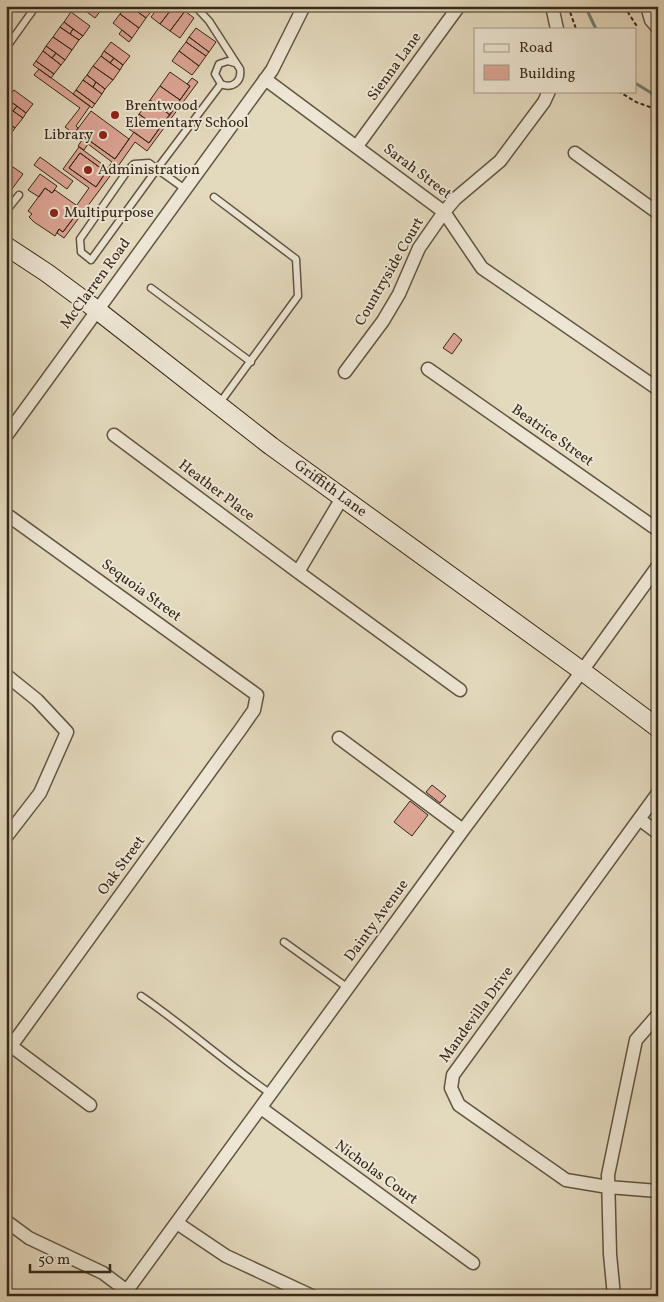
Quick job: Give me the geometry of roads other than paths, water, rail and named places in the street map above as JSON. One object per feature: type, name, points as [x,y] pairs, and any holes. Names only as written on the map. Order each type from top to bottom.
[{"type":"street","name":"McClarren Road","points":[[6,436],[266,79],[304,6]]},
{"type":"street","name":"Sienna Lane","points":[[357,146],[459,6]]},
{"type":"street","points":[[552,6],[557,28]]},
{"type":"street","points":[[647,6],[655,24]]},
{"type":"street","name":"Sarah Street","points":[[266,79],[444,212],[482,268],[658,389]]},
{"type":"street","name":"Countryside Court","points":[[345,372],[391,307],[399,294],[419,248],[444,212],[455,199],[500,161],[544,102],[549,92]]},
{"type":"street","points":[[575,154],[658,214]]},
{"type":"street","name":"Griffith Lane","points":[[6,246],[47,273],[97,310],[218,405],[342,498],[658,728]]},
{"type":"street","name":"Beatrice Street","points":[[428,369],[658,530]]},
{"type":"street","name":"Heather Place","points":[[114,435],[460,690]]},
{"type":"street","points":[[298,572],[342,498]]},
{"type":"street","name":"Sequoia Street","points":[[6,514],[257,695]]},
{"type":"street","name":"Dainty Avenue","points":[[125,1293],[658,566]]},
{"type":"street","points":[[6,675],[37,700],[66,732],[40,793],[8,832]]},
{"type":"street","name":"Oak Street","points":[[9,1050],[254,710],[257,695]]},
{"type":"street","points":[[339,738],[463,830]]},
{"type":"street","name":"Mandevilla Drive","points":[[656,1191],[608,1187],[566,1180],[459,1105],[451,1088],[453,1075],[658,793]]},
{"type":"street","points":[[639,819],[658,833]]},
{"type":"street","points":[[614,1296],[610,1254],[608,1175],[636,1040],[656,1017]]},
{"type":"street","points":[[9,1050],[90,1105]]},
{"type":"street","name":"Nicholas Court","points":[[261,1108],[473,1264]]},
{"type":"street","points":[[6,1221],[29,1238],[103,1273],[125,1293]]},
{"type":"street","points":[[177,1223],[226,1256],[309,1295]]},
{"type":"lane","points":[[6,48],[36,6]]},
{"type":"lane","points":[[195,6],[209,21],[240,69],[238,81],[231,86],[221,84],[215,74],[219,64],[228,61],[235,62]]},
{"type":"lane","points":[[185,189],[157,170],[148,163],[134,164],[80,240],[81,252],[91,260],[157,170],[221,84]]},
{"type":"lane","points":[[6,211],[19,195]]},
{"type":"lane","points":[[214,197],[296,259],[298,296],[218,405]]},
{"type":"lane","points":[[151,288],[251,362]]},
{"type":"lane","points":[[284,942],[348,988]]},
{"type":"lane","points":[[141,996],[168,1014],[249,1079],[271,1094]]},
{"type":"waterway","points":[[585,6],[596,28]]},
{"type":"waterway","points":[[636,84],[658,97]]},
{"type":"place","name":"Brentwood Elementary School","points":[[115,115]]},
{"type":"place","name":"Library","points":[[103,135]]},
{"type":"place","name":"Administration","points":[[88,170]]},
{"type":"place","name":"Multipurpose","points":[[54,213]]}]
